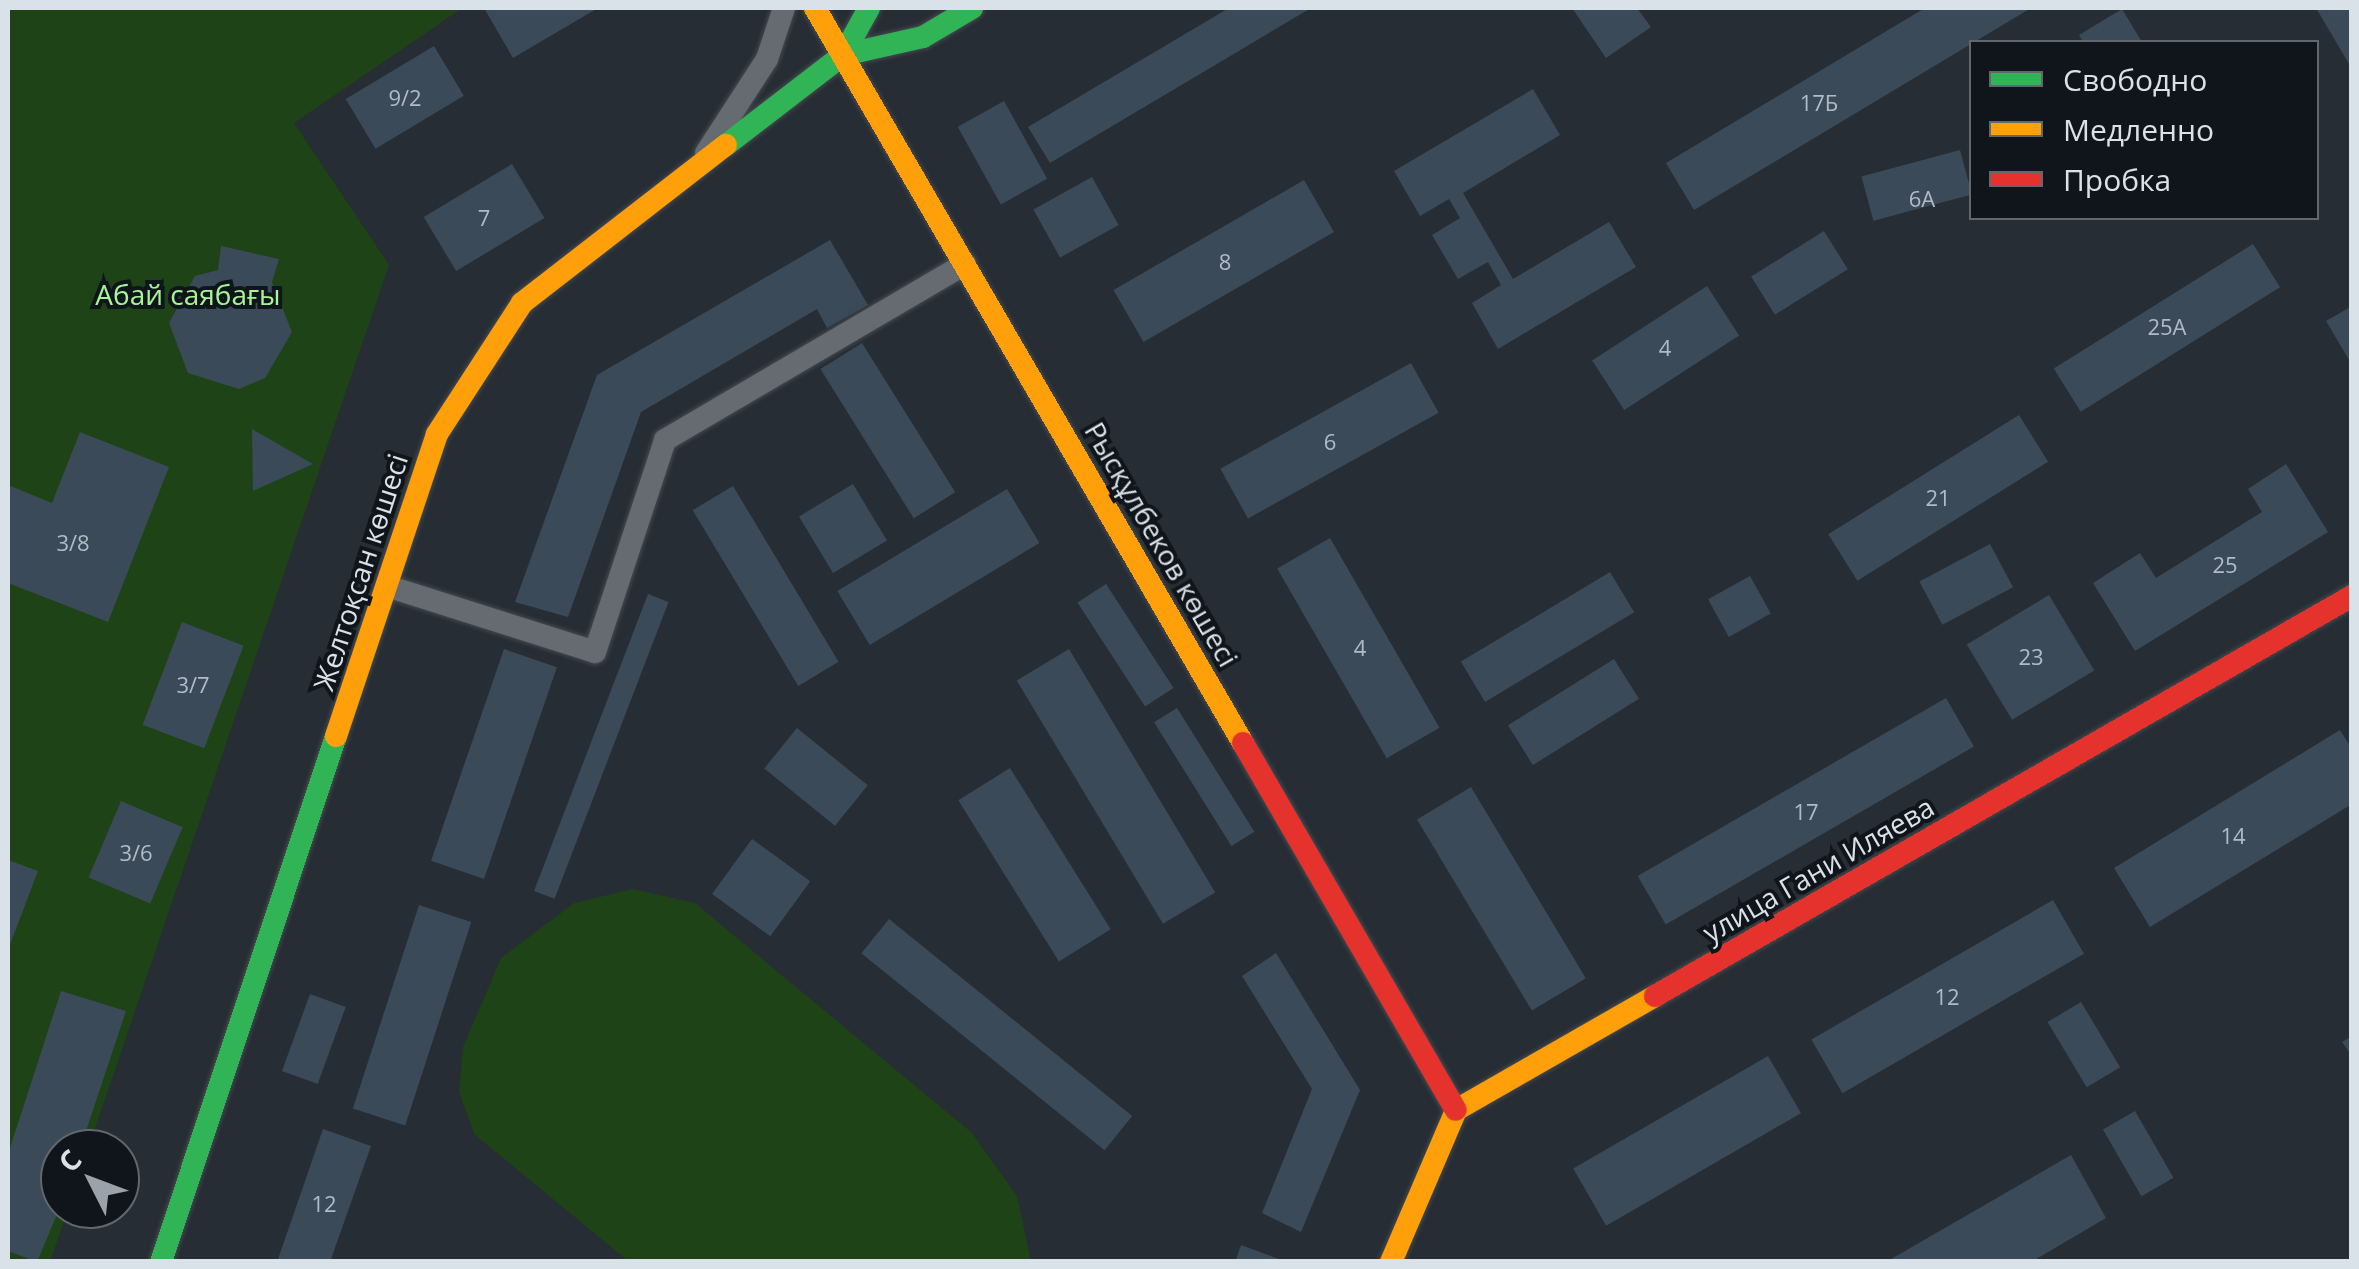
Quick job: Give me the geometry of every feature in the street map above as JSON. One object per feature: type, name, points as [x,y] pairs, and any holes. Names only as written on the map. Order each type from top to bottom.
[{"type":"street","points":[[696,169],[768,59],[784,8]]},
{"type":"street","name":"Рысқұлбеков көшесі","points":[[815,8],[1456,1110]]},
{"type":"street","points":[[842,54],[869,8]]},
{"type":"street","points":[[842,54],[923,37],[972,8]]},
{"type":"street","name":"Желтоқсан көшесі","points":[[161,1262],[437,434],[522,303],[842,54]]},
{"type":"street","points":[[387,586],[595,652],[665,440],[965,264]]},
{"type":"street","name":"улица Гани Иляева","points":[[1456,1110],[2352,596]]},
{"type":"street","points":[[1391,1262],[1456,1110]]},
{"type":"green space","name":"Абай саябағы","points":[[8,8],[461,9],[294,123],[389,265],[95,1129],[40,1129],[40,1229],[61,1229],[50,1262],[8,1261]]},
{"type":"green space","points":[[633,889],[695,903],[972,1133],[1017,1196],[1031,1261],[628,1261],[474,1134],[459,1092],[463,1047],[501,958],[574,903]]},
{"type":"building","points":[[484,8],[598,8],[513,58]]},
{"type":"building","points":[[1229,8],[1311,8],[1050,163],[1028,127]]},
{"type":"building","points":[[1572,8],[1637,8],[1651,27],[1606,58]]},
{"type":"building","points":[[1925,8],[2031,8],[1978,40],[1969,40],[1969,45],[1694,210],[1666,163]]},
{"type":"building","points":[[2316,8],[2352,8],[2352,69]]},
{"type":"building","points":[[2122,9],[2141,40],[2082,40],[2079,35]]},
{"type":"building","points":[[434,46],[464,96],[376,149],[346,99]]},
{"type":"building","points":[[1533,89],[1560,135],[1463,193],[1513,279],[1609,222],[1636,267],[1498,349],[1472,303],[1501,285],[1488,262],[1458,279],[1432,235],[1460,218],[1449,199],[1420,216],[1394,171]]},
{"type":"building","points":[[1004,101],[1047,179],[1001,205],[958,127]]},
{"type":"building","points":[[1960,150],[1969,195],[1873,221],[1861,176]]},
{"type":"building","points":[[512,164],[544,218],[456,271],[424,217]]},
{"type":"building","points":[[1092,177],[1119,225],[1060,258],[1033,209]]},
{"type":"building","points":[[1304,180],[1334,232],[1143,342],[1113,290]]},
{"type":"building","points":[[1824,231],[1848,269],[1775,315],[1751,277]]},
{"type":"building","points":[[830,240],[868,305],[827,328],[817,309],[641,412],[568,617],[515,602],[597,375]]},
{"type":"building","points":[[2253,244],[2280,287],[2081,412],[2054,369]]},
{"type":"building","points":[[221,246],[279,259],[272,282],[292,332],[265,378],[239,389],[188,373],[169,323],[195,276],[218,270]]},
{"type":"building","points":[[1707,286],[1739,335],[1624,410],[1592,361]]},
{"type":"building","points":[[2352,306],[2352,365],[2326,321]]},
{"type":"building","points":[[862,343],[955,492],[914,518],[820,369]]},
{"type":"building","points":[[1411,363],[1439,413],[1248,519],[1220,469]]},
{"type":"building","points":[[2019,415],[2048,462],[1857,581],[1828,534]]},
{"type":"building","points":[[252,429],[313,464],[253,491]]},
{"type":"building","points":[[80,432],[169,467],[108,622],[8,583],[8,485],[52,503]]},
{"type":"building","points":[[2286,464],[2328,532],[2135,651],[2093,583],[2140,553],[2156,578],[2262,512],[2248,489]]},
{"type":"building","points":[[853,484],[887,541],[833,573],[799,516]]},
{"type":"building","points":[[733,486],[839,662],[798,686],[693,510]]},
{"type":"building","points":[[1007,489],[1039,543],[870,645],[837,591]]},
{"type":"building","points":[[1330,538],[1440,728],[1387,758],[1277,568]]},
{"type":"building","points":[[1990,544],[2013,587],[1942,625],[1919,582]]},
{"type":"building","points":[[1610,572],[1634,612],[1485,702],[1461,662]]},
{"type":"building","points":[[1750,576],[1771,614],[1729,637],[1708,599]]},
{"type":"building","points":[[1106,584],[1174,688],[1145,707],[1077,603]]},
{"type":"building","points":[[648,594],[669,602],[555,899],[534,891]]},
{"type":"building","points":[[2049,595],[2094,670],[2012,720],[1967,644]]},
{"type":"building","points":[[182,622],[244,646],[204,748],[143,725]]},
{"type":"building","points":[[504,649],[557,667],[484,879],[431,861]]},
{"type":"building","points":[[1069,649],[1215,892],[1163,924],[1017,680]]},
{"type":"building","points":[[1614,659],[1639,699],[1533,765],[1508,725]]},
{"type":"building","points":[[1946,698],[1974,746],[1666,924],[1638,876]]},
{"type":"building","points":[[1177,708],[1254,832],[1231,846],[1154,722]]},
{"type":"building","points":[[797,728],[868,785],[835,826],[764,768]]},
{"type":"building","points":[[2340,730],[2352,749],[2352,804],[2150,927],[2114,868]]},
{"type":"building","points":[[1010,768],[1111,929],[1059,961],[958,800]]},
{"type":"building","points":[[1471,787],[1586,978],[1532,1011],[1417,819]]},
{"type":"building","points":[[121,801],[183,827],[150,904],[89,877]]},
{"type":"building","points":[[752,839],[810,881],[770,936],[712,894]]},
{"type":"building","points":[[8,860],[38,871],[8,950]]},
{"type":"building","points":[[2053,900],[2084,954],[1842,1093],[1811,1040]]},
{"type":"building","points":[[419,905],[471,922],[405,1126],[353,1109]]},
{"type":"building","points":[[889,919],[1132,1116],[1105,1150],[861,953]]},
{"type":"building","points":[[1276,953],[1360,1090],[1301,1232],[1262,1213],[1312,1089],[1242,976]]},
{"type":"building","points":[[61,991],[126,1011],[87,1129],[40,1129],[40,1229],[51,1229],[37,1262],[8,1251],[8,1154]]},
{"type":"building","points":[[310,994],[346,1007],[318,1084],[282,1071]]},
{"type":"building","points":[[2081,1002],[2120,1067],[2087,1087],[2048,1022]]},
{"type":"building","points":[[2352,1036],[2352,1056],[2342,1042]]},
{"type":"building","points":[[1768,1056],[1801,1113],[1606,1226],[1573,1168]]},
{"type":"building","points":[[2135,1111],[2174,1178],[2141,1196],[2103,1130]]},
{"type":"building","points":[[323,1129],[371,1146],[330,1262],[277,1262]]},
{"type":"building","points":[[2071,1155],[2106,1218],[2031,1262],[1886,1262]]},
{"type":"building","points":[[1241,1245],[1284,1261],[1284,1262],[1235,1262]]},
{"type":"traffic: fast","points":[[726,145],[843,55],[869,8]]},
{"type":"traffic: fast","points":[[843,55],[923,37],[972,8]]},
{"type":"traffic: fast","points":[[161,1262],[336,736]]},
{"type":"traffic: slow","points":[[815,8],[1243,743]]},
{"type":"traffic: slow","points":[[336,736],[437,434],[522,303],[726,145]]},
{"type":"traffic: slow","points":[[1391,1262],[1456,1110],[1655,996]]},
{"type":"traffic: jam","points":[[1655,996],[2352,596]]},
{"type":"traffic: jam","points":[[1243,743],[1456,1110]]}]
